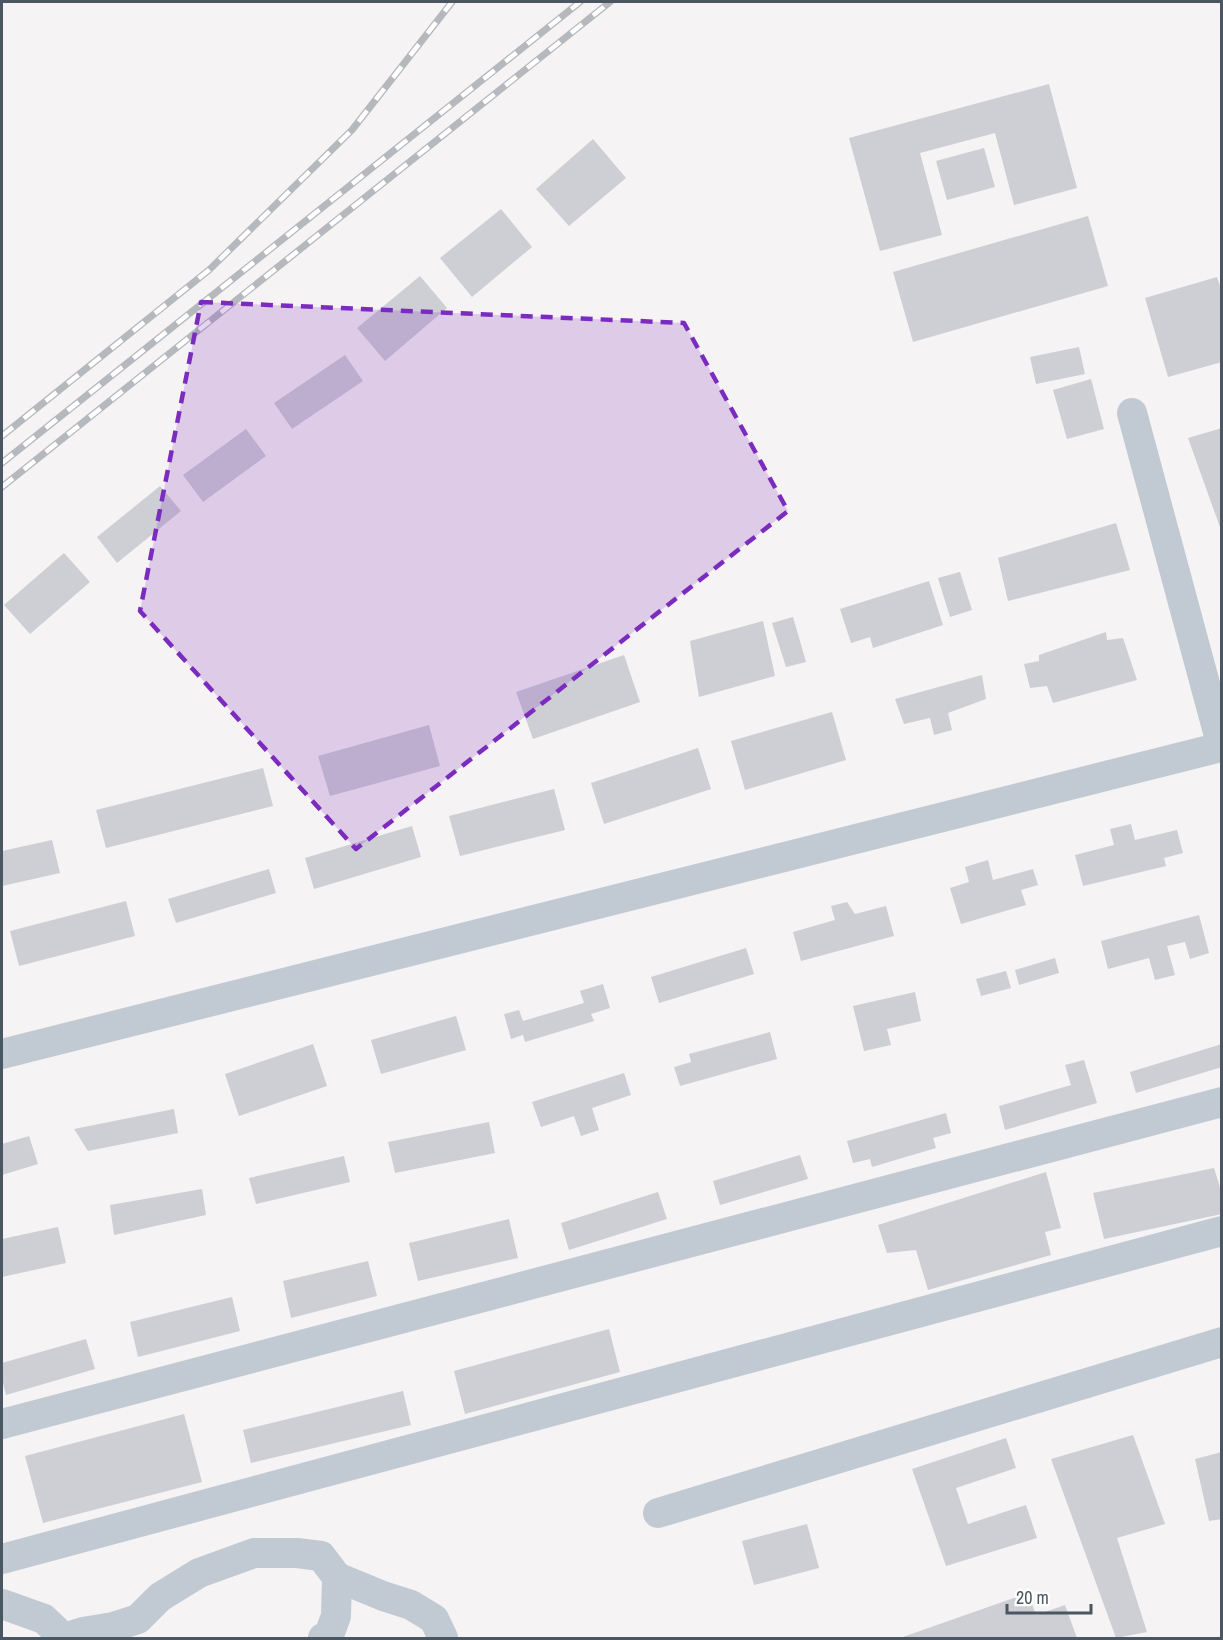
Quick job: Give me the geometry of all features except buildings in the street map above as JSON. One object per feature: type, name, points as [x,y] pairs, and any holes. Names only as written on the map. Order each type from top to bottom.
[{"type":"street","points":[[2,1054],[1221,747],[1132,413]]},
{"type":"street","points":[[2,1424],[1221,1102]]},
{"type":"street","points":[[2,1559],[1221,1230]]},
{"type":"street","points":[[658,1513],[1221,1342]]},
{"type":"street","points":[[2,1604],[44,1619],[64,1638],[138,1619],[160,1596],[199,1573],[254,1553],[297,1553],[321,1556],[338,1576],[383,1596],[411,1605],[434,1619],[443,1638]]},
{"type":"street","points":[[323,1638],[329,1635],[336,1616],[338,1576]]},
{"type":"highlighted area","points":[[201,302],[684,323],[788,511],[356,849],[140,611]]},
{"type":"railway","points":[[2,436],[209,270],[352,130],[452,2]]},
{"type":"railway","points":[[2,463],[580,2]]},
{"type":"railway","points":[[2,487],[610,2]]}]
